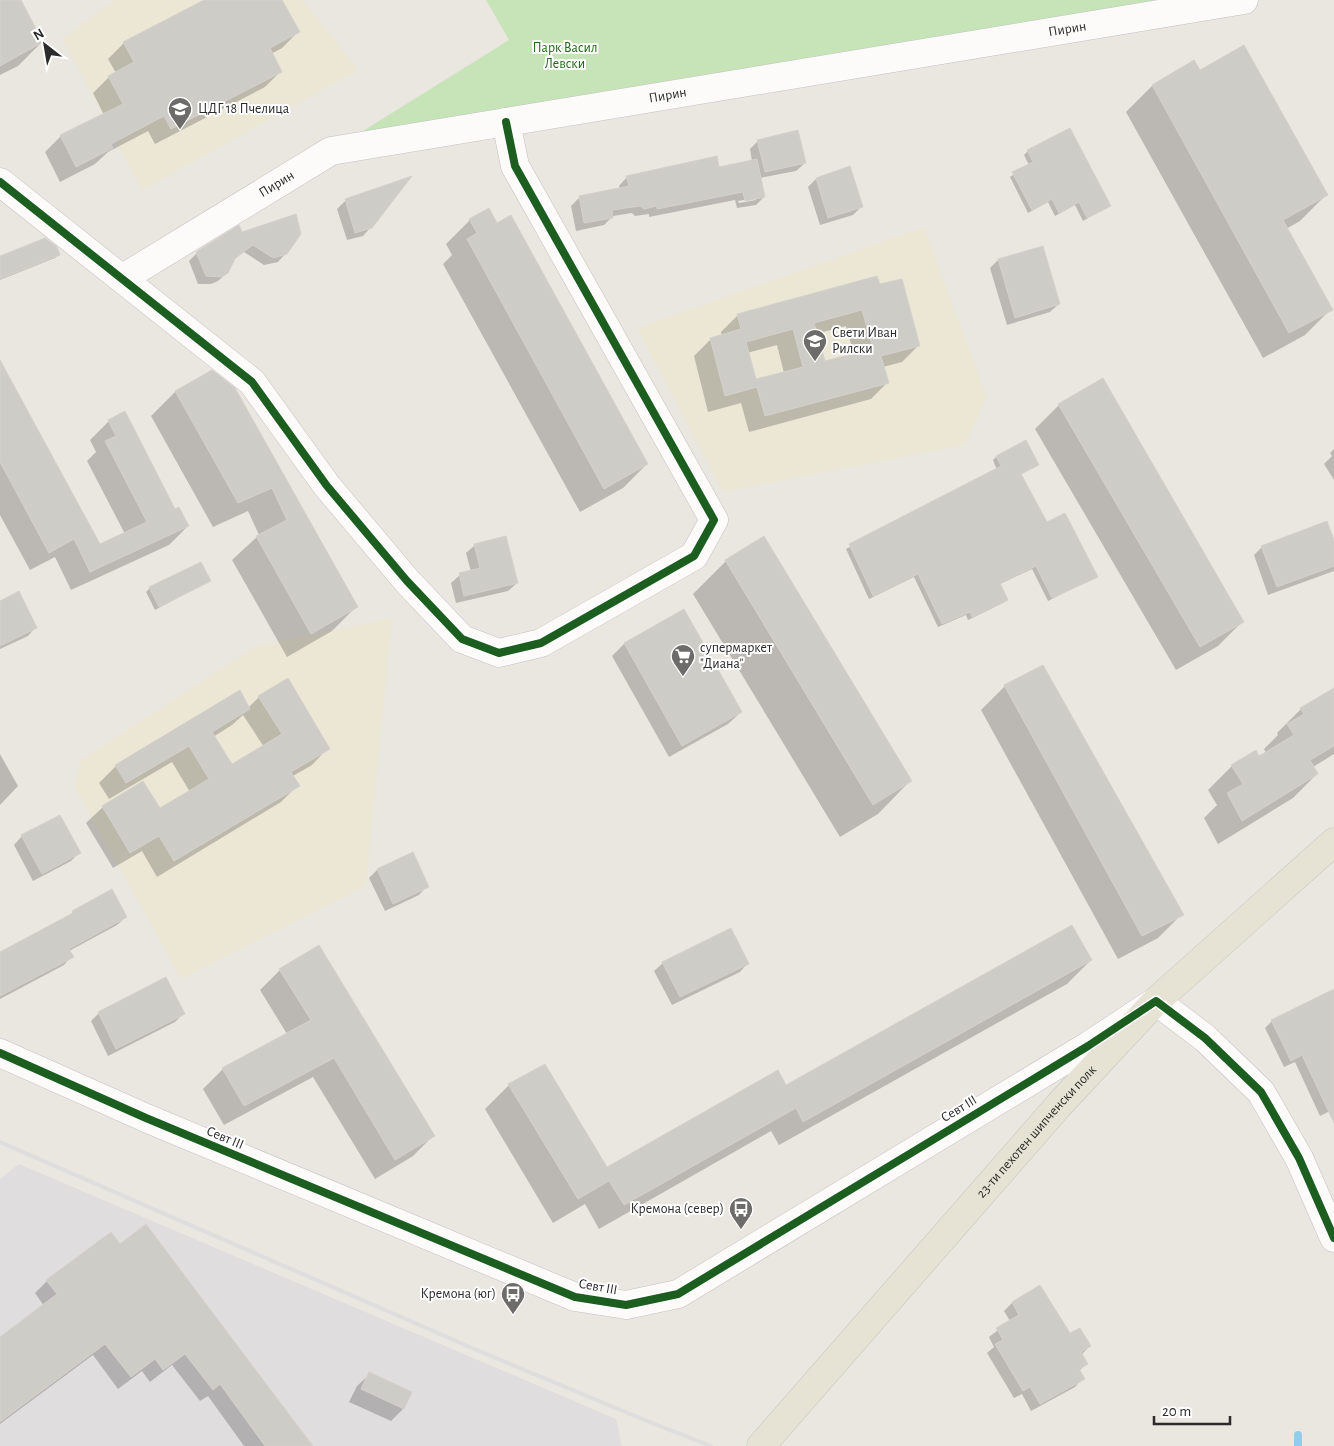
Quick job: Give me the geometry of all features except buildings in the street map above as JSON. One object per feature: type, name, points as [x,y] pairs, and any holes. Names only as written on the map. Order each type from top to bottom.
[{"type":"main road","name":"23-ти пехотен шипченски полк","points":[[761,1446],[1059,1105],[1156,1001],[1334,842]]},
{"type":"street","name":"Пирин","points":[[123,278],[331,152],[1244,0]]},
{"type":"street","points":[[0,182],[252,382],[327,486],[407,581],[462,639],[499,653],[541,643],[694,556],[714,520],[515,166],[506,122]]},
{"type":"street","points":[[1156,1001],[1205,1038],[1261,1092],[1299,1158],[1334,1238]]},
{"type":"street","name":"Севт III","points":[[0,1053],[146,1118],[575,1297],[626,1305],[678,1294],[1080,1051],[1156,1001]]},
{"type":"shaded area","name":"ЦДГ 18 Пчелица","points":[[115,0],[303,0],[358,70],[142,190],[62,38]]},
{"type":"shaded area","name":"Свети Иван Рилски","points":[[924,227],[987,397],[965,445],[723,492],[637,328]]},
{"type":"shaded area","points":[[392,618],[366,886],[181,979],[75,787],[81,760],[256,646]]},
{"type":"shaded area","points":[[19,1164],[616,1419],[622,1446],[0,1446],[0,1179]]},
{"type":"green space","name":"Парк Васил Левски","points":[[486,0],[1244,0],[331,151],[509,40]]},
{"type":"waterway","points":[[1298,1435],[1298,1446]]},
{"type":"railway","points":[[0,1142],[479,1351],[711,1446]]},
{"type":"cycle path","points":[[0,182],[252,382],[327,486],[407,581],[462,639],[499,653],[541,643],[694,556],[714,520],[515,166],[506,122]]},
{"type":"cycle path","points":[[0,1053],[146,1118],[575,1297],[626,1305],[678,1294],[1088,1046],[1156,1001],[1205,1038],[1261,1092],[1299,1158],[1334,1238]]},
{"type":"place","name":"ЦДГ 18 Пчелица","points":[[180,130]]},
{"type":"place","name":"Свети Иван Рилски","points":[[815,362]]},
{"type":"place","name":"супермаркет \"Диана\"","points":[[683,677]]},
{"type":"place","name":"Кремона (север)","points":[[741,1230]]},
{"type":"place","name":"Кремона (юг)","points":[[513,1315]]}]
